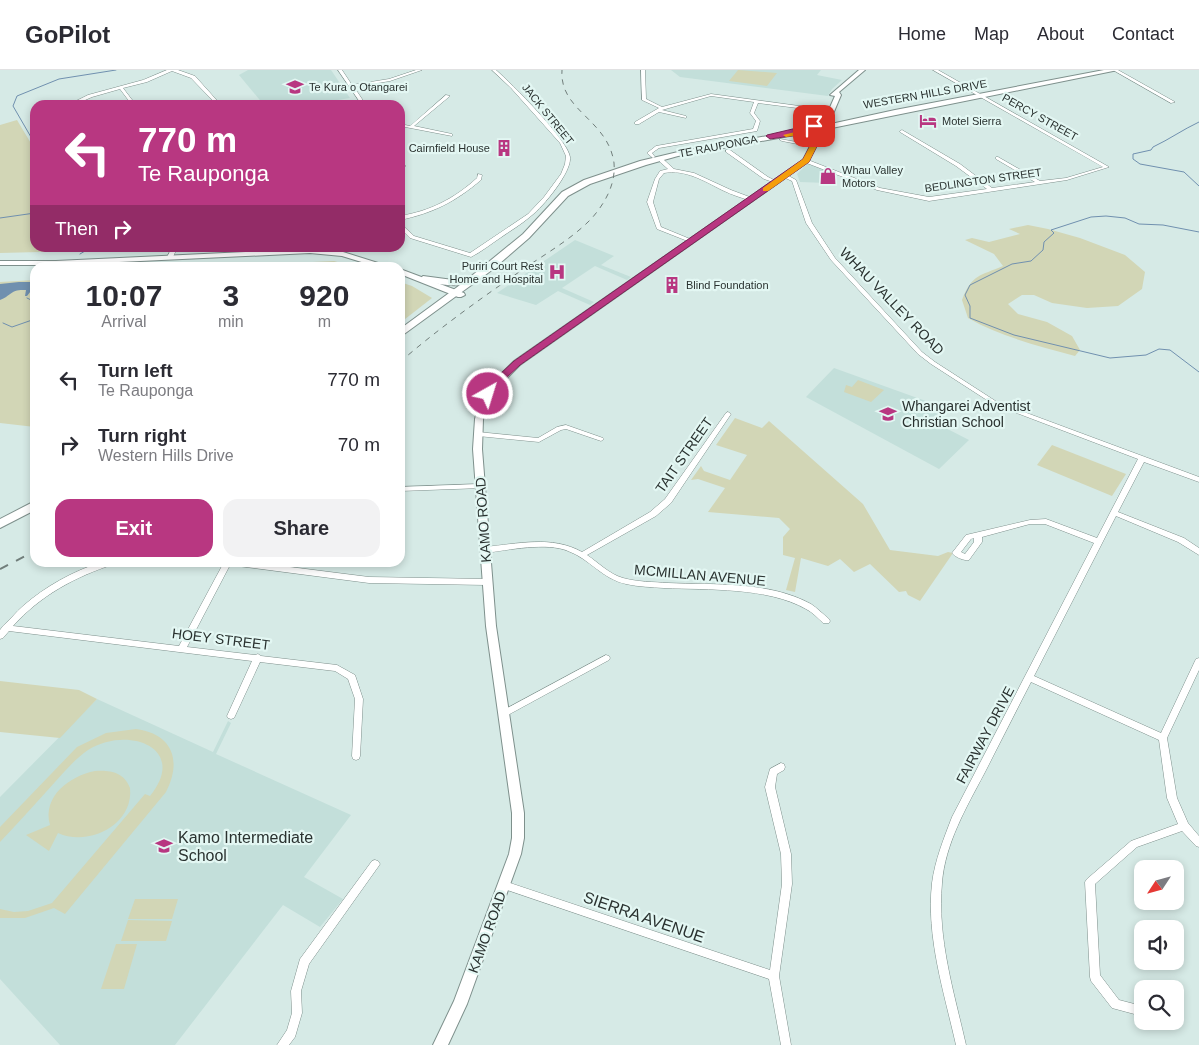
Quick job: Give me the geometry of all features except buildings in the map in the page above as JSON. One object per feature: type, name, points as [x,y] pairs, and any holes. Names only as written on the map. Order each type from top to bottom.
[{"type":"highway","name":"WESTERN HILLS DRIVE","points":[[824,120],[842,121],[902,111],[1115,70]]},
{"type":"highway","name":"TE RAUPONGA","points":[[405,336],[508,252],[571,190],[591,180],[652,157],[770,136],[799,133],[824,120],[902,111]]},
{"type":"highway","points":[[770,136],[824,120]]},
{"type":"highway","points":[[799,133],[813,143]]},
{"type":"highway","name":"TE RAUPONGA","points":[[405,330],[435,308],[493,271],[534,235],[567,198],[575,192],[594,181],[652,157]]},
{"type":"highway","points":[[424,278],[453,283],[471,281]]},
{"type":"highway","points":[[435,308],[444,294],[444,288]]},
{"type":"highway","points":[[0,524],[30,508]]},
{"type":"main road","name":"KAMO ROAD","points":[[440,1045],[460,1004],[504,884],[517,846],[519,829],[491,627],[487,582],[478,434],[481,408],[484,401],[497,382],[508,371],[806,160],[813,143],[819,140],[832,95],[862,70]]},
{"type":"main road","points":[[69,262],[293,252]]},
{"type":"main road","points":[[325,252],[352,256],[372,262]]},
{"type":"main road","points":[[0,263],[30,263]]},
{"type":"main road","points":[[405,272],[460,292]]},
{"type":"main road","points":[[424,278],[444,288],[460,292]]},
{"type":"street","points":[[81,100],[172,70],[193,77],[214,100]]},
{"type":"street","points":[[340,70],[361,100]]},
{"type":"street","points":[[351,86],[390,80],[420,70]]},
{"type":"street","name":"JACK STREET","points":[[405,230],[412,237],[471,255],[530,215],[546,198],[563,174],[568,156],[562,143],[513,87],[494,70]]},
{"type":"street","points":[[643,70],[644,100],[660,109],[684,117]]},
{"type":"street","name":"PERCY STREET","points":[[935,70],[1107,167]]},
{"type":"street","points":[[1115,70],[1173,102]]},
{"type":"street","points":[[121,88],[130,100]]},
{"type":"street","points":[[637,123],[660,109],[711,95],[814,108],[824,120]]},
{"type":"street","points":[[411,127],[448,96]]},
{"type":"street","points":[[652,157],[650,152],[658,147],[710,139],[756,129],[758,121],[752,115],[757,101]]},
{"type":"street","points":[[405,126],[450,135]]},
{"type":"street","points":[[902,131],[958,165],[990,190]]},
{"type":"street","points":[[700,134],[710,139]]},
{"type":"street","points":[[782,140],[813,143]]},
{"type":"street","points":[[728,151],[766,178],[776,182]]},
{"type":"street","points":[[998,158],[1038,182]]},
{"type":"street","name":"BEDLINGTON STREET","points":[[806,160],[880,189],[923,199],[1067,178],[1107,167]]},
{"type":"street","points":[[662,161],[672,170]]},
{"type":"street","name":"WHAU VALLEY ROAD","points":[[796,168],[796,184],[809,223],[833,259],[926,358],[995,403],[1199,480]]},
{"type":"street","points":[[692,242],[660,228],[650,203],[659,174],[672,170],[686,172],[723,189],[752,199]]},
{"type":"street","points":[[405,217],[435,209],[454,200],[480,175]]},
{"type":"street","points":[[785,176],[792,178],[796,184]]},
{"type":"street","points":[[170,257],[172,252]]},
{"type":"street","name":"TAIT STREET","points":[[582,555],[653,514],[668,501],[728,414]]},
{"type":"street","points":[[478,434],[539,440],[559,428],[566,427],[601,439]]},
{"type":"street","name":"FAIRWAY DRIVE","points":[[961,1045],[939,939],[938,883],[944,850],[957,817],[1142,458]]},
{"type":"street","points":[[405,489],[480,486]]},
{"type":"street","points":[[1114,513],[1182,540],[1199,552]]},
{"type":"street","points":[[978,535],[1030,522],[1046,521],[1099,542]]},
{"type":"street","name":"MCMILLAN AVENUE","points":[[485,550],[554,545],[568,548],[582,555],[599,570],[621,581],[764,592],[802,603],[817,611],[826,621]]},
{"type":"street","points":[[3,632],[17,614],[42,594],[66,580],[98,567]]},
{"type":"street","points":[[182,648],[224,567]]},
{"type":"street","points":[[260,567],[369,580],[487,582]]},
{"type":"street","name":"HOEY STREET","points":[[3,632],[182,648],[337,668],[352,677],[359,699],[356,756]]},
{"type":"street","points":[[230,716],[258,657]]},
{"type":"street","points":[[504,714],[606,658]]},
{"type":"street","points":[[1199,661],[1163,738],[1172,798],[1184,826],[1199,843]]},
{"type":"street","points":[[1030,678],[1163,738]]},
{"type":"street","points":[[781,767],[773,772],[770,786],[786,854],[787,884],[774,976],[786,1045]]},
{"type":"street","points":[[1134,1009],[1116,1004],[1095,976],[1090,882],[1134,844],[1184,826]]},
{"type":"street","points":[[282,1045],[291,1034],[297,1013],[296,992],[304,962],[375,864]]},
{"type":"street","name":"SIERRA AVENUE","points":[[504,884],[774,976]]},
{"type":"shaded area","name":"Te Kura o Otangarei","points":[[248,70],[331,70],[350,98],[338,100],[260,100],[239,75]]},
{"type":"shaded area","points":[[671,70],[821,70],[817,75],[842,80],[832,89],[828,96],[680,77]]},
{"type":"shaded area","points":[[807,164],[835,174],[823,180],[827,183],[800,182],[797,174]]},
{"type":"shaded area","name":"Puriri Court Rest Home and Hospital","points":[[575,240],[614,256],[601,265],[631,277],[627,280],[595,266],[562,288],[594,302],[590,305],[558,291],[536,305],[497,293]]},
{"type":"shaded area","name":"Whangarei Adventist Christian School","points":[[834,368],[948,409],[928,419],[969,440],[939,469],[806,397]]},
{"type":"shaded area","name":"Kamo Intermediate School","points":[[97,699],[213,752],[228,721],[231,723],[216,754],[351,815],[304,877],[343,899],[320,927],[283,905],[175,1045],[60,1045],[0,979],[0,797]]},
{"type":"green space","points":[[738,70],[777,73],[767,86],[729,81]]},
{"type":"green space","points":[[17,120],[30,142],[30,252],[40,252],[0,253],[0,125]]},
{"type":"green space","points":[[1028,225],[1080,238],[1125,255],[1145,272],[1142,289],[1118,306],[1087,308],[1052,303],[1034,295],[1022,295],[1008,304],[1018,314],[1047,322],[1072,336],[1080,350],[1075,356],[1007,336],[968,318],[962,300],[969,285],[983,274],[1003,266],[994,254],[965,240],[972,238],[989,242],[1020,234],[1009,229]]},
{"type":"green space","points":[[30,280],[30,426],[0,423],[0,282]]},
{"type":"green space","points":[[405,284],[432,298],[405,319]]},
{"type":"green space","points":[[858,380],[884,390],[871,402],[844,392],[846,385],[852,387]]},
{"type":"green space","points":[[735,418],[762,428],[769,421],[863,504],[890,550],[938,556],[948,552],[953,553],[920,601],[908,595],[906,591],[899,592],[870,564],[854,572],[840,559],[828,566],[801,558],[795,592],[786,590],[795,558],[783,555],[783,537],[790,529],[779,518],[708,512],[725,488],[698,479],[691,480],[701,466],[704,471],[730,480],[747,455],[716,445]]},
{"type":"green space","points":[[1052,445],[1126,474],[1112,496],[1037,465]]},
{"type":"green space","points":[[0,681],[79,690],[97,699],[60,738],[0,732]]},
{"type":"green space","points":[[136,729],[159,737],[171,751],[173,770],[166,792],[65,914],[54,908],[25,918],[0,918],[0,909],[14,912],[28,911],[52,903],[145,794],[150,796],[160,779],[162,765],[158,754],[149,746],[135,741],[120,740],[104,743],[88,750],[70,765],[0,842],[0,827],[77,747],[106,733]]},
{"type":"green space","points":[[95,771],[116,773],[124,778],[130,788],[129,801],[125,813],[117,822],[107,830],[95,835],[70,837],[58,833],[49,851],[26,835],[50,825],[50,805],[60,789],[76,777]]},
{"type":"green space","points":[[135,899],[178,899],[172,919],[128,919]]},
{"type":"green space","points":[[128,920],[172,921],[166,941],[121,941]]},
{"type":"green space","points":[[116,944],[137,944],[124,989],[101,989]]},
{"type":"water","points":[[30,282],[30,292],[25,296],[26,290],[21,290],[0,300],[0,284]]},
{"type":"waterway","points":[[30,135],[13,106],[17,96],[59,79],[116,70]]},
{"type":"waterway","points":[[1199,122],[1153,147],[1151,150],[1133,154],[1133,159],[1140,164],[1184,172],[1199,186]]},
{"type":"waterway","points":[[0,218],[30,214]]},
{"type":"waterway","points":[[1199,232],[1163,225],[1139,224],[1125,218],[1091,217],[1051,230],[1054,233],[1044,242],[1043,250],[1031,261],[1012,264],[970,285],[965,295],[970,306],[970,318],[1014,335],[1110,358],[1146,355],[1159,349],[1170,350],[1199,372]]},
{"type":"waterway","points":[[3,323],[12,327],[30,321]]},
{"type":"railway","points":[[405,358],[459,314],[576,233],[592,218],[609,193],[614,171],[610,148],[603,136],[568,96],[563,84],[562,70]]},
{"type":"railway","points":[[0,569],[30,554]]},
{"type":"slow traffic","points":[[766,189],[806,160],[811,154],[814,144],[813,139],[799,133],[786,135]]},
{"type":"place","name":"Te Kura o Otangarei","points":[[295,87]]},
{"type":"place","name":"Motel Sierra","points":[[928,121]]},
{"type":"place","name":"Cairnfield House","points":[[504,148]]},
{"type":"place","name":"Whau Valley Motors","points":[[828,176]]},
{"type":"place","name":"Puriri Court Rest Home and Hospital","points":[[557,272]]},
{"type":"place","name":"Blind Foundation","points":[[672,285]]},
{"type":"place","name":"Whangarei Adventist Christian School","points":[[888,414]]},
{"type":"place","name":"Kamo Intermediate School","points":[[164,846]]},
{"type":"route","points":[[488,394],[497,382],[517,363],[806,160],[811,154],[814,144],[813,139],[799,133],[770,136],[814,126]]}]
